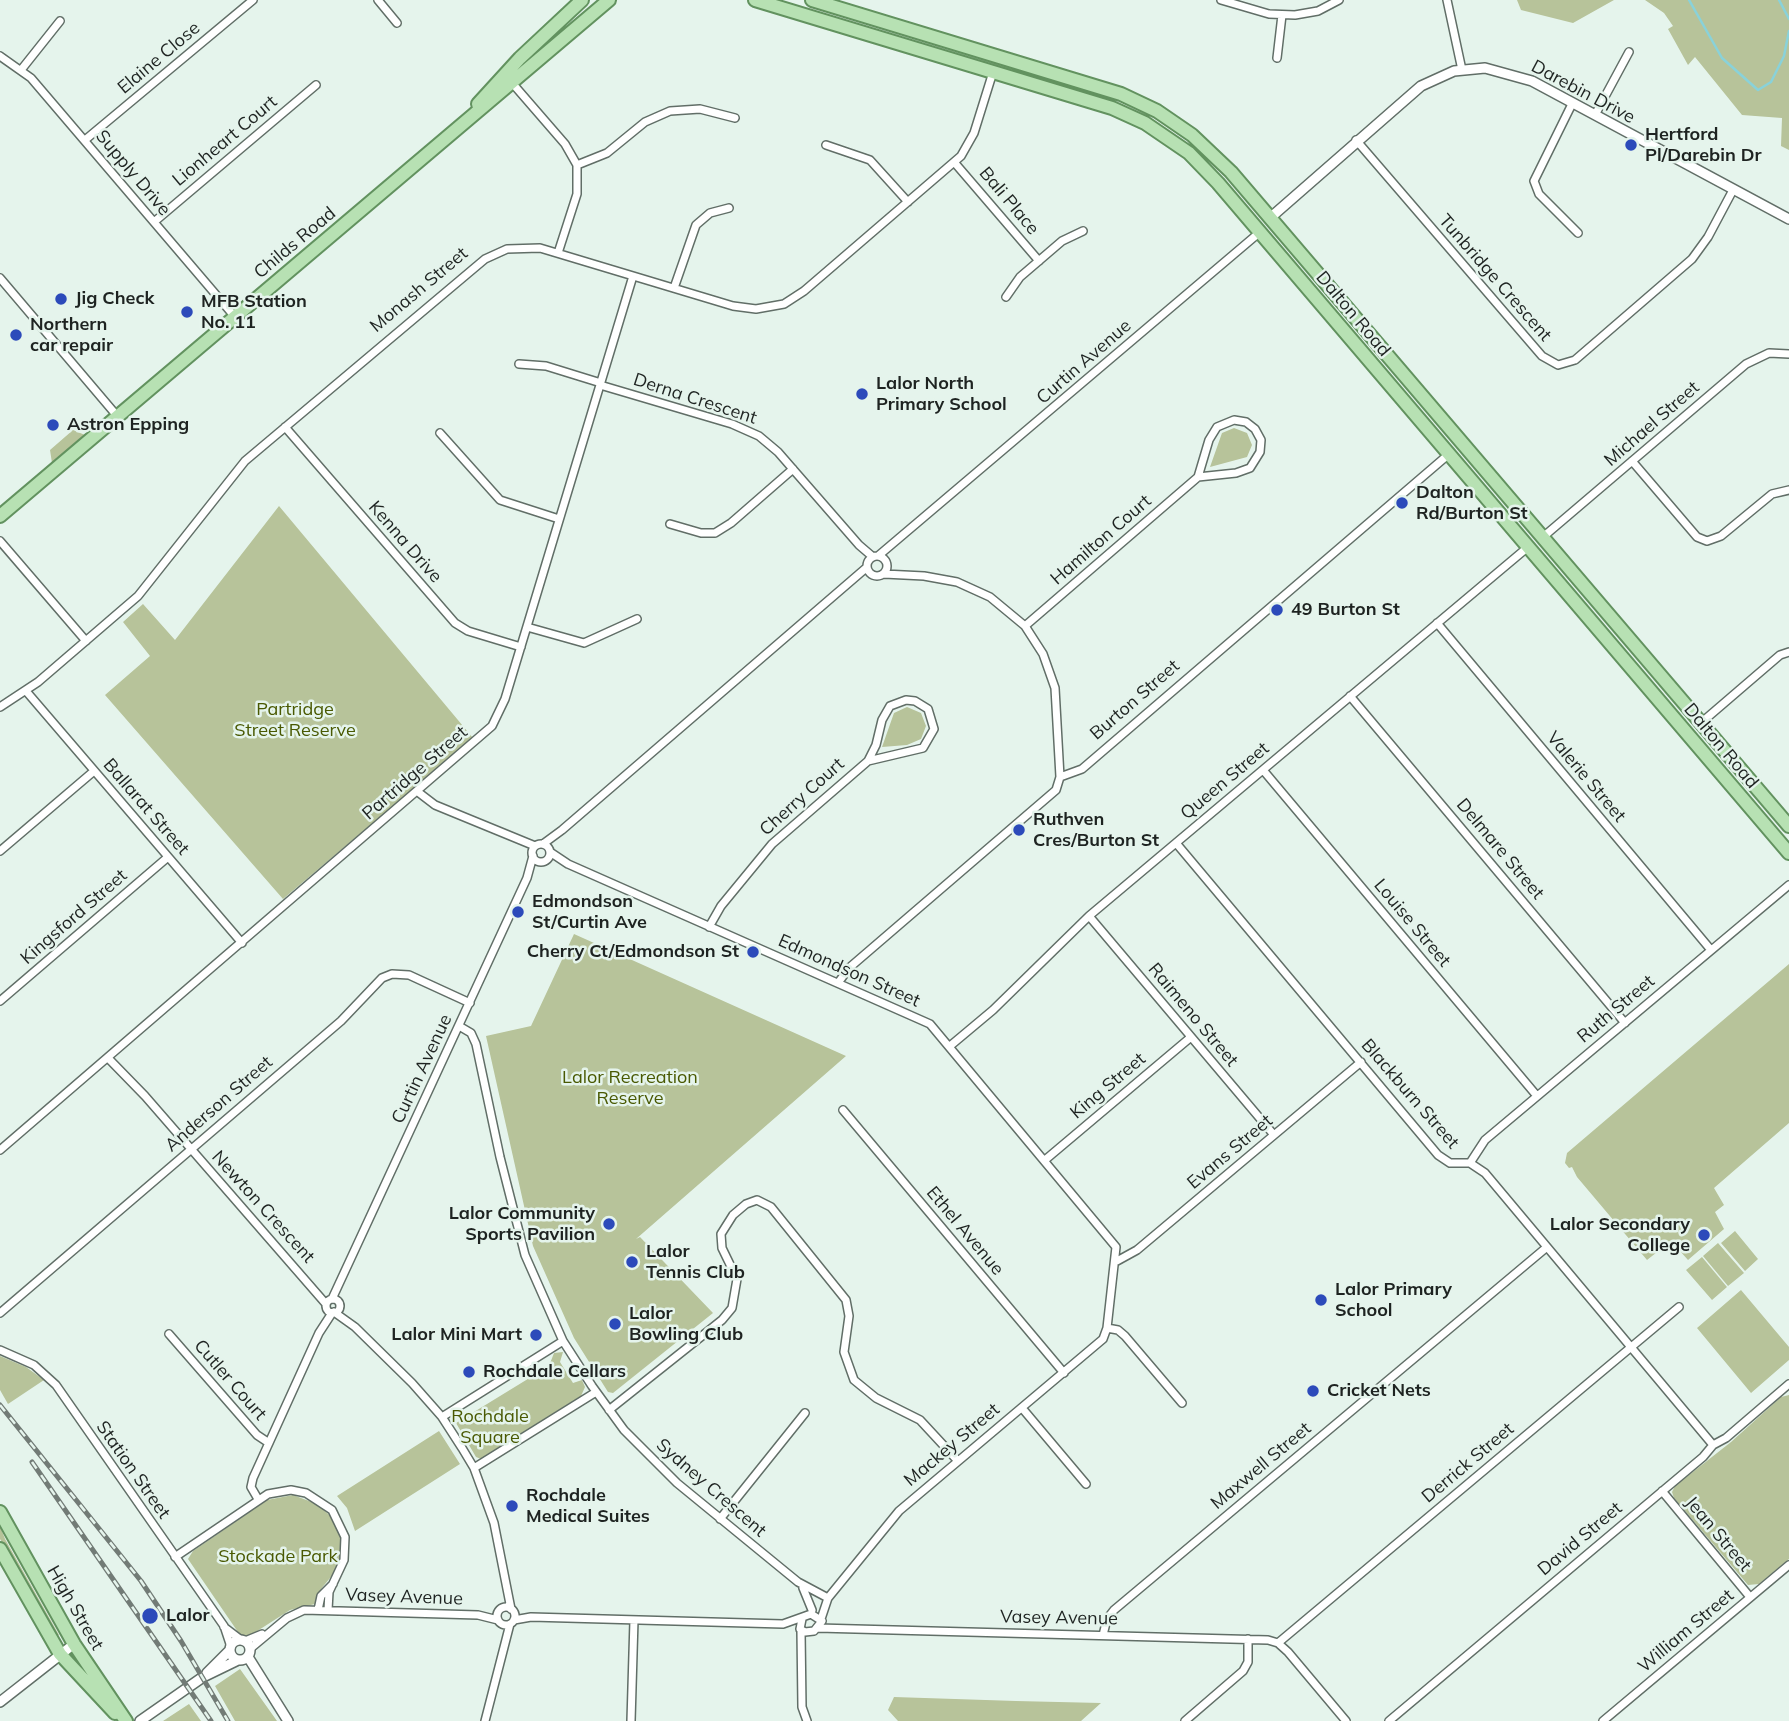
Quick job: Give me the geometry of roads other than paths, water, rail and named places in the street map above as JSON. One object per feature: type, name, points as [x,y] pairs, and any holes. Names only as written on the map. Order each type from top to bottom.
[{"type":"main road","name":"Childs Road","points":[[509,80],[520,58],[582,0]]},
{"type":"main road","name":"Childs Road","points":[[0,515],[452,133],[509,80],[536,63],[609,0]]},
{"type":"main road","name":"Dalton Road","points":[[755,0],[1103,105],[1154,128],[1202,165],[1789,853]]},
{"type":"main road","name":"Dalton Road","points":[[812,0],[1121,94],[1162,114],[1205,146],[1270,218],[1789,826]]},
{"type":"main road","name":"Monash Street","points":[[993,72],[998,56]]},
{"type":"main road","points":[[520,58],[526,63],[536,63]]},
{"type":"main road","name":"Burton Street","points":[[1449,454],[1462,443]]},
{"type":"main road","name":"High Street","points":[[0,1512],[75,1644],[125,1720]]},
{"type":"main road","name":"High Street","points":[[0,1549],[60,1654],[110,1709],[125,1720]]},
{"type":"street","name":"Elaine Close","points":[[85,140],[253,0]]},
{"type":"street","points":[[378,0],[397,23]]},
{"type":"street","points":[[1221,0],[1282,15],[1305,15],[1339,0]]},
{"type":"street","points":[[1447,0],[1462,70]]},
{"type":"street","points":[[1277,58],[1282,15]]},
{"type":"street","points":[[21,70],[60,20]]},
{"type":"street","points":[[1595,115],[1629,51]]},
{"type":"street","name":"Supply Drive","points":[[0,56],[21,70],[85,140],[235,317]]},
{"type":"street","name":"Darebin Drive","points":[[1270,218],[1356,140],[1421,86],[1462,70],[1485,68],[1520,76],[1789,219]]},
{"type":"street","name":"Monash Street","points":[[0,707],[26,691],[138,596],[234,472],[485,258],[520,247],[558,253],[743,308],[770,308],[804,291],[966,150],[993,72]]},
{"type":"street","points":[[509,80],[565,144],[577,165],[577,194],[558,253]]},
{"type":"street","name":"Lionheart Court","points":[[154,222],[316,85]]},
{"type":"street","points":[[1572,104],[1534,181],[1539,194],[1578,233]]},
{"type":"street","points":[[577,165],[607,153],[645,122],[670,111],[700,109],[735,118]]},
{"type":"street","name":"Tunbridge Crescent","points":[[1356,140],[1542,356],[1558,365],[1575,360],[1692,259],[1701,250],[1733,190]]},
{"type":"street","points":[[826,145],[870,160],[908,202]]},
{"type":"street","name":"Bali Place","points":[[954,162],[1039,261]]},
{"type":"street","points":[[674,288],[695,225],[710,213],[729,208]]},
{"type":"street","name":"Bali Place","points":[[1006,297],[1014,284],[1062,241],[1083,231]]},
{"type":"street","name":"Curtin Avenue","points":[[258,1499],[252,1483],[269,1443],[527,878],[541,853],[562,830],[1260,232]]},
{"type":"street","name":"Partridge Street","points":[[0,1150],[492,726],[502,709],[633,276]]},
{"type":"street","points":[[0,278],[118,417]]},
{"type":"street","name":"Michael Street","points":[[1543,537],[1746,364],[1769,353],[1789,354]]},
{"type":"street","name":"Derna Crescent","points":[[519,364],[546,366],[748,430],[769,443],[876,561],[872,576]]},
{"type":"street","points":[[1234,420],[1255,429],[1261,440],[1260,452],[1250,468],[1236,473],[1198,477],[1209,440],[1217,427],[1234,420]]},
{"type":"street","name":"Kenna Drive","points":[[285,427],[455,623],[468,631],[521,647]]},
{"type":"street","points":[[440,433],[500,500],[559,519]]},
{"type":"street","name":"Burton Street","points":[[838,983],[849,968],[1056,790],[1060,777],[1078,772],[1449,454]]},
{"type":"street","points":[[1632,461],[1697,537],[1707,541],[1721,536],[1772,494],[1789,490]]},
{"type":"street","points":[[670,523],[701,533],[715,533],[731,523],[793,469]]},
{"type":"street","name":"Hamilton Court","points":[[1025,626],[1198,477]]},
{"type":"street","points":[[0,541],[86,641]]},
{"type":"street","name":"Queen Street","points":[[950,1046],[993,1010],[1089,916],[1528,547]]},
{"type":"street","points":[[876,561],[884,574]]},
{"type":"street","points":[[876,561],[905,575]]},
{"type":"street","name":"Curtin Avenue","points":[[855,581],[884,574],[939,577],[977,590],[1005,607],[1025,626],[1043,654],[1055,688],[1060,777]]},
{"type":"street","points":[[527,627],[584,643],[637,619]]},
{"type":"street","name":"Valerie Street","points":[[1437,624],[1711,950]]},
{"type":"street","points":[[1702,722],[1780,655],[1789,652]]},
{"type":"street","name":"Ballarat Street","points":[[26,691],[242,943]]},
{"type":"street","name":"Delmare Street","points":[[1350,696],[1625,1023]]},
{"type":"street","name":"Cherry Court","points":[[709,927],[721,906],[772,844],[868,761],[876,746],[882,720],[890,706],[906,700],[915,701],[928,709],[934,729],[923,748],[868,761]]},
{"type":"street","name":"Louise Street","points":[[1263,769],[1537,1096]]},
{"type":"street","points":[[0,851],[94,771]]},
{"type":"street","name":"Edmondson Street","points":[[418,792],[435,805],[930,1024],[1114,1243],[1116,1261]]},
{"type":"street","name":"Blackburn Street","points":[[1176,843],[1441,1158],[1450,1163],[1470,1163],[1485,1173],[1713,1445]]},
{"type":"street","name":"Kingsford Street","points":[[0,1001],[168,857]]},
{"type":"street","name":"Ruth Street","points":[[1470,1163],[1485,1140],[1789,885]]},
{"type":"street","name":"Raimeno Street","points":[[1089,916],[1274,1135]]},
{"type":"street","name":"Anderson Street","points":[[0,1313],[341,1021],[382,978],[392,974],[409,975],[470,1003]]},
{"type":"street","name":"Sydney Crescent","points":[[459,1026],[471,1033],[476,1044],[500,1157],[525,1255],[563,1341],[609,1410],[658,1465],[798,1582],[828,1598]]},
{"type":"street","name":"King Street","points":[[1045,1160],[1191,1037]]},
{"type":"street","name":"Newton Crescent","points":[[107,1058],[191,1149],[272,1244],[442,1417],[474,1468],[495,1523],[508,1614],[505,1642],[485,1721]]},
{"type":"street","name":"Evans Street","points":[[1116,1261],[1137,1250],[1361,1062]]},
{"type":"street","name":"Ethel Avenue","points":[[843,1110],[1063,1373]]},
{"type":"street","points":[[609,1410],[722,1320],[732,1308],[737,1279],[722,1248],[721,1234],[727,1221],[746,1204],[762,1201],[771,1207],[846,1300],[849,1316],[844,1352],[855,1380],[876,1398],[920,1420],[958,1461]]},
{"type":"street","name":"Maxwell Street","points":[[1103,1634],[1107,1619],[1114,1610],[1547,1247]]},
{"type":"street","points":[[1116,1261],[1107,1328],[1118,1330],[1125,1336],[1182,1403]]},
{"type":"street","name":"Derrick Street","points":[[1278,1643],[1679,1307]]},
{"type":"street","name":"Mackey Street","points":[[807,1615],[828,1598],[899,1511],[1100,1343],[1107,1328]]},
{"type":"street","name":"Cutler Court","points":[[169,1334],[257,1435],[269,1443]]},
{"type":"street","points":[[442,1417],[563,1341]]},
{"type":"street","name":"Station Street","points":[[0,1350],[34,1365],[56,1385],[244,1651],[288,1721]]},
{"type":"street","name":"David Street","points":[[1389,1720],[1706,1455],[1713,1445],[1726,1438],[1789,1385]]},
{"type":"street","points":[[474,1468],[596,1392]]},
{"type":"street","points":[[1022,1408],[1086,1485]]},
{"type":"street","points":[[720,1519],[805,1413]]},
{"type":"street","points":[[175,1557],[258,1499],[276,1492],[299,1491],[321,1500],[332,1510],[342,1527],[346,1544],[341,1570],[321,1596],[318,1610]]},
{"type":"street","name":"Jean Street","points":[[1662,1491],[1751,1597]]},
{"type":"street","name":"William Street","points":[[1603,1721],[1789,1565]]},
{"type":"street","name":"Sydney Crescent","points":[[798,1582],[808,1595],[807,1615]]},
{"type":"street","points":[[328,1610],[333,1583]]},
{"type":"street","name":"Mackey Street","points":[[804,1649],[818,1625],[828,1598]]},
{"type":"street","name":"Vasey Avenue","points":[[244,1651],[299,1612],[318,1610],[783,1624],[801,1630],[818,1625],[1248,1639],[1278,1643]]},
{"type":"street","name":"Newton Crescent","points":[[505,1642],[499,1622],[508,1614]]},
{"type":"street","name":"Vasey Avenue","points":[[478,1615],[499,1622],[508,1614]]},
{"type":"street","points":[[807,1721],[802,1707],[804,1649],[801,1630],[807,1615],[818,1625]]},
{"type":"street","name":"Vasey Avenue","points":[[783,1624],[807,1615]]},
{"type":"street","points":[[631,1721],[634,1620]]},
{"type":"street","name":"Station Street","points":[[224,1626],[230,1648]]},
{"type":"street","points":[[1185,1721],[1244,1671],[1248,1662],[1248,1639]]},
{"type":"street","points":[[1278,1643],[1346,1720]]},
{"type":"street","points":[[0,1703],[75,1644]]},
{"type":"street","points":[[230,1648],[244,1651]]},
{"type":"street","points":[[230,1648],[244,1651]]},
{"type":"street","points":[[203,1677],[230,1648]]},
{"type":"street","points":[[140,1721],[244,1651]]},
{"type":"waterway","points":[[1689,0],[1722,58],[1758,90],[1771,82],[1784,56],[1789,31]]},
{"type":"waterway","points":[[1779,0],[1789,19]]},
{"type":"railway","points":[[0,1405],[141,1581],[181,1641],[228,1721]]},
{"type":"railway","points":[[32,1462],[211,1721]]},
{"type":"place","name":"Hertford Pl/Darebin Dr","points":[[1631,145]]},
{"type":"place","name":"Jig Check","points":[[61,299]]},
{"type":"place","name":"MFB Station No. 11","points":[[187,312]]},
{"type":"place","name":"Northern car repair","points":[[16,335]]},
{"type":"place","name":"Lalor North Primary School","points":[[862,394]]},
{"type":"place","name":"Astron Epping","points":[[53,425]]},
{"type":"place","name":"Dalton Rd/Burton St","points":[[1402,503]]},
{"type":"place","name":"49 Burton St","points":[[1277,610]]},
{"type":"place","name":"Ruthven Cres/Burton St","points":[[1019,830]]},
{"type":"place","name":"Edmondson St/Curtin Ave","points":[[518,912]]},
{"type":"place","name":"Cherry Ct/Edmondson St","points":[[753,952]]},
{"type":"place","name":"Lalor Community Sports Pavilion","points":[[609,1224]]},
{"type":"place","name":"Lalor Secondary College","points":[[1704,1235]]},
{"type":"place","name":"Lalor Tennis Club","points":[[632,1262]]},
{"type":"place","name":"Lalor Primary School","points":[[1321,1300]]},
{"type":"place","name":"Lalor Bowling Club","points":[[615,1324]]},
{"type":"place","name":"Lalor Mini Mart","points":[[536,1335]]},
{"type":"place","name":"Rochdale Cellars","points":[[469,1372]]},
{"type":"place","name":"Cricket Nets","points":[[1313,1391]]},
{"type":"place","name":"Rochdale Medical Suites","points":[[512,1506]]},
{"type":"place","name":"Lalor","points":[[150,1616]]},
{"type":"park label","name":"Partridge Street Reserve","points":[[295,720]]},
{"type":"park label","name":"Lalor Recreation Reserve","points":[[630,1088]]},
{"type":"park label","name":"Rochdale Square","points":[[490,1427]]},
{"type":"park label","name":"Stockade Park","points":[[278,1557]]}]
